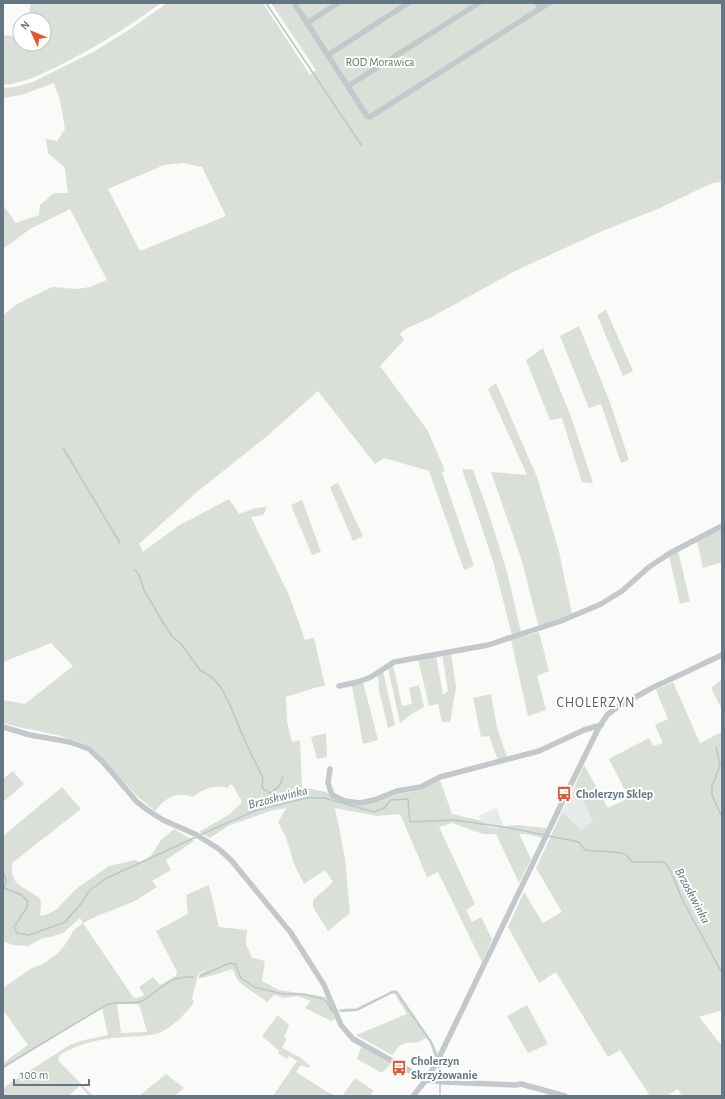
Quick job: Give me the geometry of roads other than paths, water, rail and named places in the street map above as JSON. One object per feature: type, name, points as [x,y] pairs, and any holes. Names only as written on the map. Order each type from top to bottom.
[{"type":"street","points":[[294,3],[367,116],[370,117],[549,3]]},
{"type":"street","points":[[307,23],[338,3]]},
{"type":"street","points":[[328,54],[408,3]]},
{"type":"street","points":[[348,86],[479,3]]},
{"type":"street","points":[[536,3],[540,9]]},
{"type":"street","points":[[340,686],[371,677],[394,662],[488,645],[561,622],[601,604],[622,591],[649,567],[670,553],[722,526]]},
{"type":"street","points":[[413,1096],[426,1080],[437,1062],[544,840],[601,725],[607,716],[619,706],[652,688],[722,655]]},
{"type":"street","points":[[330,769],[328,783],[332,795],[345,801],[360,802],[386,796],[397,791],[421,787],[440,776],[539,751],[584,730],[601,725]]},
{"type":"street","points":[[3,727],[30,735],[70,742],[89,749],[103,762],[137,802],[163,820],[195,834],[219,849],[231,860],[291,933],[324,985],[341,1025],[346,1033],[353,1039],[426,1080],[516,1085],[521,1084],[565,1096]]},
{"type":"waterway","points":[[266,3],[362,146]]},
{"type":"waterway","points":[[63,448],[120,543]]},
{"type":"waterway","points":[[135,570],[139,575],[144,590],[172,636],[182,645],[200,670],[213,678],[222,689],[263,778],[263,789],[270,793],[281,783],[283,777]]},
{"type":"waterway","points":[[716,747],[720,766],[712,786],[712,795],[722,817]]},
{"type":"waterway","name":"Brzoskwinka","points":[[200,835],[257,810],[306,798],[324,798],[374,812],[384,808],[391,800],[408,799],[410,822],[454,820],[504,827],[545,835]]},
{"type":"waterway","name":"Brzoskwinka","points":[[549,836],[579,842],[585,850],[625,854],[632,862],[664,862],[670,870],[683,901],[722,973]]},
{"type":"waterway","name":"Brzoskwinka","points":[[3,871],[6,880],[4,888],[22,895],[28,902],[27,907],[14,927],[17,933],[29,935],[65,922],[80,905],[90,890],[105,879],[196,837]]},
{"type":"waterway","points":[[200,976],[230,963],[235,964],[241,978],[254,987],[283,994],[303,994],[323,999],[332,1011]]},
{"type":"waterway","points":[[3,1067],[108,1004],[130,1003],[145,1000],[163,986],[176,979],[194,977]]},
{"type":"waterway","points":[[340,1011],[357,1010],[392,992],[396,992],[431,1042],[436,1056]]},
{"type":"waterway","points":[[439,1065],[440,1077]]},
{"type":"waterway","points":[[440,1084],[440,1096]]},
{"type":"place","name":"Cholerzyn Sklep","points":[[564,794]]},
{"type":"place","name":"Cholerzyn Skrzyżowanie","points":[[399,1068]]},
{"type":"district","name":"CHOLERZYN","points":[[596,703]]},
{"type":"park label","name":"ROD Morawica","points":[[380,62]]}]
